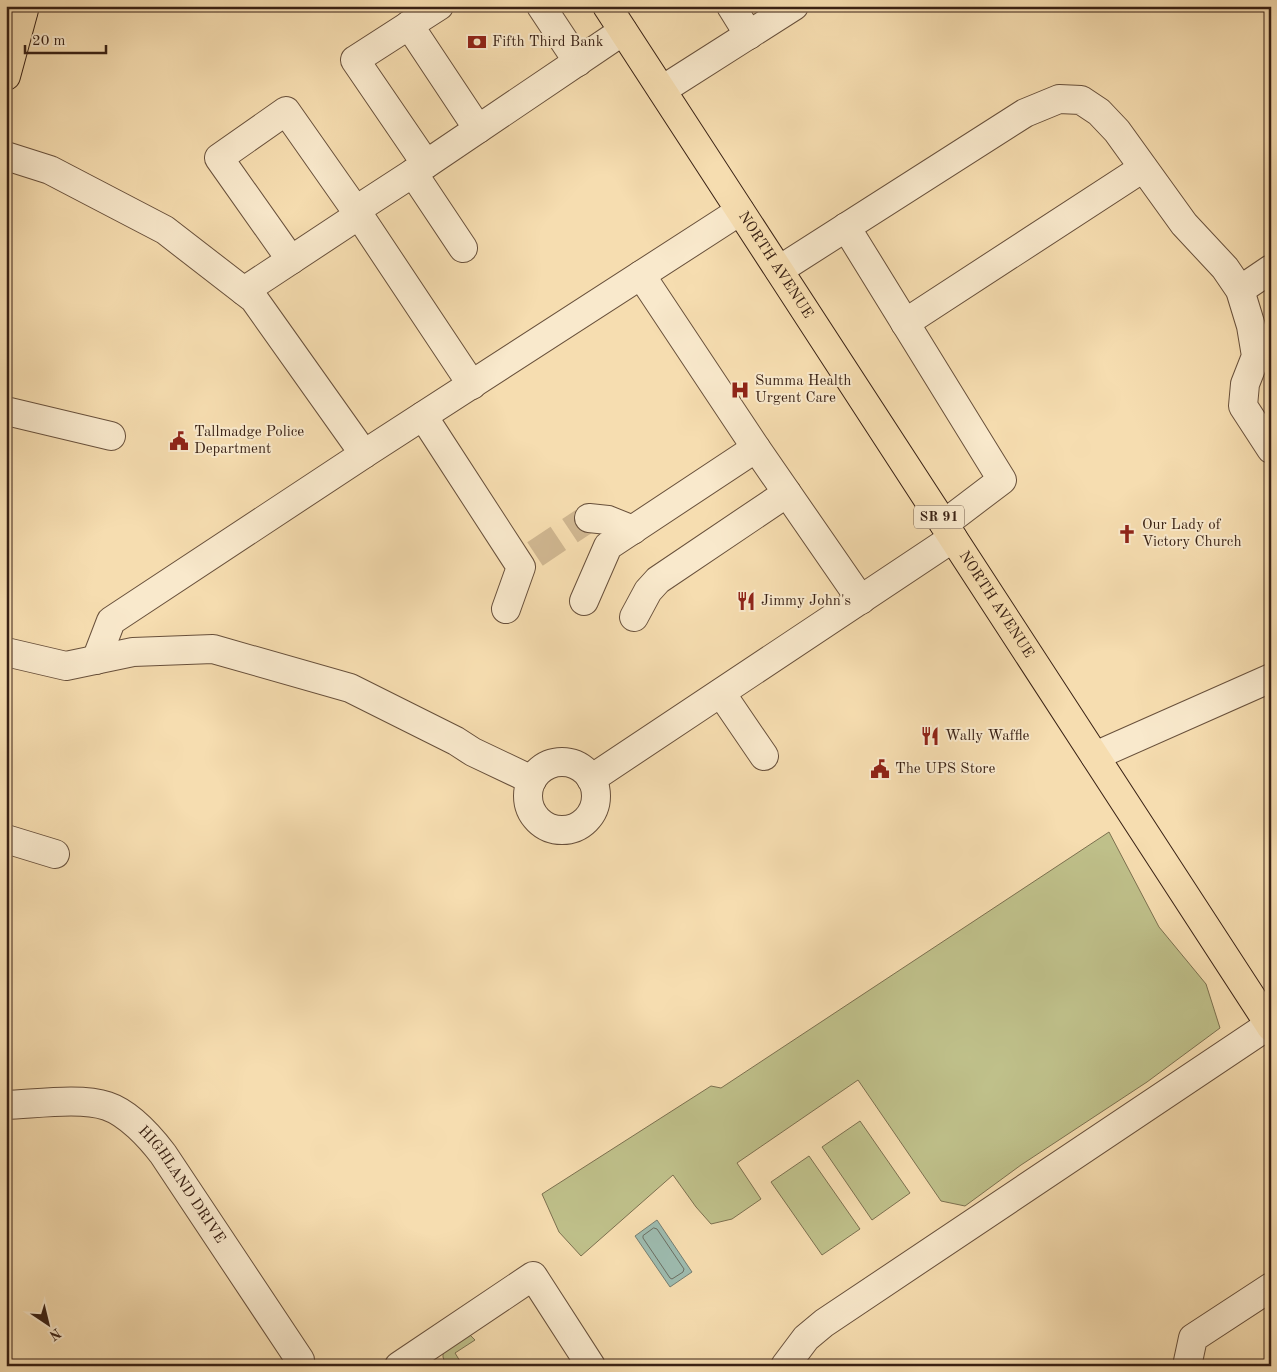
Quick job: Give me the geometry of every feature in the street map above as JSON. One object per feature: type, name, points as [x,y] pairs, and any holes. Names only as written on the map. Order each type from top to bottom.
[{"type":"main road","name":"NORTH AVENUE","points":[[608,6],[1270,1026]]},
{"type":"main road","points":[[6,76],[18,8]]},
{"type":"street","points":[[439,6],[355,60],[420,168],[463,248]]},
{"type":"street","points":[[541,6],[578,62]]},
{"type":"street","points":[[731,6],[749,35]]},
{"type":"street","points":[[662,90],[794,6]]},
{"type":"street","points":[[409,25],[478,129]]},
{"type":"street","points":[[244,291],[291,260],[420,168],[623,31]]},
{"type":"street","points":[[779,270],[1025,113],[1059,99],[1081,100],[1099,112],[1117,131],[1184,224],[1224,268],[1240,290],[1251,326],[1256,356],[1245,384],[1243,406],[1271,448]]},
{"type":"street","points":[[291,260],[219,158],[286,111],[472,384]]},
{"type":"street","points":[[6,156],[50,170],[165,230],[254,299],[364,454]]},
{"type":"street","points":[[905,323],[1143,168]]},
{"type":"street","points":[[96,660],[111,621],[364,454],[740,211]]},
{"type":"street","points":[[591,779],[861,600],[948,531],[1002,480],[846,227]]},
{"type":"street","points":[[1240,290],[1271,269]]},
{"type":"street","points":[[641,275],[756,448],[861,600]]},
{"type":"street","points":[[1251,326],[1271,358]]},
{"type":"street","points":[[6,411],[111,436]]},
{"type":"street","points":[[424,416],[527,560],[521,567],[506,609]]},
{"type":"street","points":[[584,601],[608,546],[756,448]]},
{"type":"street","points":[[634,617],[648,590],[658,580],[787,493]]},
{"type":"street","points":[[589,518],[608,520],[633,530]]},
{"type":"street","points":[[6,652],[66,666],[133,652],[213,649],[350,688],[456,741],[473,752],[532,780]]},
{"type":"street","points":[[1095,756],[1271,678]]},
{"type":"street","points":[[721,693],[764,756]]},
{"type":"street","points":[[571,763],[581,768],[591,779],[595,785],[595,807],[590,817],[582,825],[571,830],[559,831],[548,828],[538,822],[531,812],[528,801],[528,789],[532,780],[549,764],[571,763]]},
{"type":"street","points":[[6,839],[55,854]]},
{"type":"street","points":[[785,1366],[806,1338],[824,1323],[1270,1026]]},
{"type":"street","name":"HIGHLAND DRIVE","points":[[6,1105],[80,1102],[108,1106],[134,1122],[150,1137],[163,1154],[300,1360]]},
{"type":"street","points":[[399,1366],[533,1276],[591,1366]]},
{"type":"street","points":[[1187,1366],[1193,1338],[1271,1287]]},
{"type":"green space","points":[[1109,832],[1159,927],[1206,984],[1220,1028],[1147,1082],[1021,1165],[965,1206],[941,1201],[858,1080],[737,1163],[761,1199],[732,1219],[711,1224],[673,1175],[581,1256],[559,1232],[542,1194],[711,1086],[721,1088]]},
{"type":"green space","points":[[860,1121],[910,1193],[872,1220],[822,1147]]},
{"type":"green space","points":[[809,1156],[860,1229],[822,1255],[771,1182]]},
{"type":"green space","points":[[470,1335],[475,1340],[455,1353],[463,1366],[446,1366],[443,1353]]},
{"type":"water","points":[[657,1220],[692,1272],[670,1287],[635,1236]]},
{"type":"tunnel","points":[[535,554],[589,518]]},
{"type":"place","name":"Fifth Third Bank","points":[[477,42]]},
{"type":"place","name":"Summa Health Urgent Care","points":[[740,390]]},
{"type":"place","name":"Tallmadge Police Department","points":[[179,441]]},
{"type":"place","name":"Our Lady of Victory Church","points":[[1127,534]]},
{"type":"place","name":"Jimmy John's","points":[[746,601]]},
{"type":"place","name":"Wally Waffle","points":[[930,736]]},
{"type":"place","name":"The UPS Store","points":[[880,769]]}]
